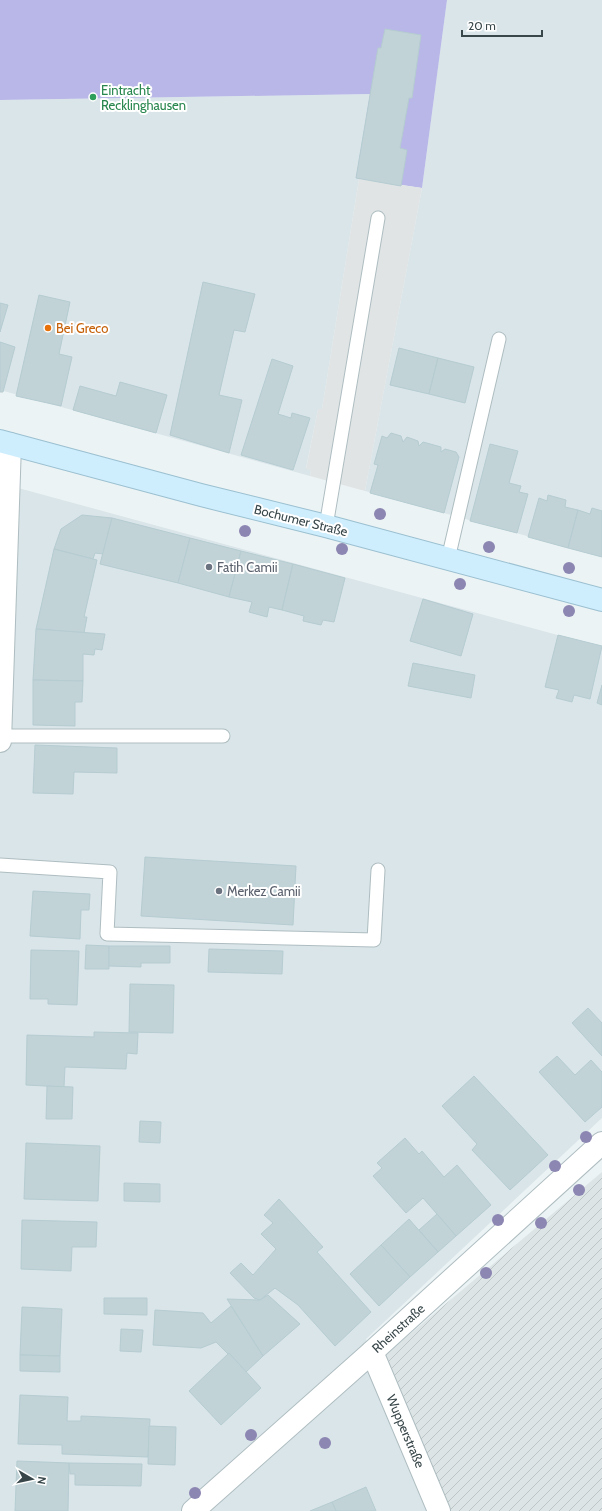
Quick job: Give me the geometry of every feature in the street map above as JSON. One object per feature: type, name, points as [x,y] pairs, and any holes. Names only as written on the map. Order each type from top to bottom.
[{"type":"main road","name":"Bochumer Straße","points":[[5,442],[201,495],[448,558],[602,600]]},
{"type":"street","points":[[0,741],[5,442]]},
{"type":"street","name":"Rheinstraße","points":[[192,1511],[372,1352],[602,1143]]},
{"type":"street","name":"Wupperstraße","points":[[372,1352],[439,1511]]},
{"type":"lane","points":[[326,526],[378,218]]},
{"type":"lane","points":[[448,558],[499,339]]},
{"type":"lane","points":[[0,736],[223,736]]},
{"type":"lane","points":[[0,865],[110,872],[107,934],[374,940],[378,870]]},
{"type":"shaded area","name":"Eintracht Recklinghausen","points":[[0,0],[447,0],[422,188],[356,178],[370,94],[0,100]]},
{"type":"shaded area","points":[[447,0],[602,0],[602,557],[365,491],[422,188]]},
{"type":"shaded area","points":[[370,94],[356,178],[359,179],[322,409],[318,409],[306,468],[311,470],[310,476],[0,390],[0,100]]},
{"type":"shaded area","points":[[359,179],[422,188],[365,491],[310,476],[311,470],[306,469],[318,409],[322,409]]},
{"type":"shaded area","points":[[0,483],[602,647],[602,1118],[366,1339],[439,1511],[0,1511]]},
{"type":"shaded area","points":[[602,1172],[602,1511],[439,1511],[384,1356]]},
{"type":"building","points":[[385,29],[421,35],[412,98],[409,98],[400,148],[407,150],[401,186],[356,178],[378,48],[381,48]]},
{"type":"building","points":[[203,282],[255,294],[245,332],[234,330],[219,395],[242,400],[229,453],[170,435]]},
{"type":"building","name":"Bei Greco","points":[[39,295],[70,302],[59,354],[72,357],[61,406],[16,396]]},
{"type":"building","points":[[0,303],[8,305],[0,332]]},
{"type":"building","points":[[0,342],[15,347],[3,392],[0,392]]},
{"type":"building","points":[[399,348],[438,358],[429,394],[390,385]]},
{"type":"building","points":[[438,358],[474,367],[465,403],[429,394]]},
{"type":"building","points":[[272,359],[293,366],[278,414],[291,418],[292,413],[310,418],[293,470],[241,455]]},
{"type":"building","points":[[120,382],[167,395],[156,433],[73,410],[80,386],[116,396]]},
{"type":"building","points":[[391,433],[401,436],[403,442],[407,437],[418,441],[419,446],[423,442],[441,447],[441,452],[445,449],[456,452],[459,457],[444,513],[370,493],[378,465],[374,464],[382,436],[387,438]]},
{"type":"building","points":[[490,444],[518,451],[509,483],[521,486],[519,492],[528,494],[517,533],[470,521]]},
{"type":"building","points":[[548,495],[566,500],[565,507],[578,510],[568,548],[528,537],[539,498],[547,501]]},
{"type":"building","points":[[592,508],[602,511],[602,557],[568,548],[578,510],[590,514]]},
{"type":"building","points":[[82,515],[112,518],[103,554],[95,553],[93,559],[54,549],[61,529]]},
{"type":"building","points":[[112,518],[190,538],[178,583],[100,564]]},
{"type":"building","name":"Fatih Camii","points":[[190,538],[241,551],[229,597],[178,583]]},
{"type":"building","points":[[54,549],[97,560],[84,617],[87,617],[84,633],[36,629]]},
{"type":"building","points":[[241,551],[293,564],[282,610],[269,607],[267,617],[249,612],[252,602],[229,597]]},
{"type":"building","points":[[293,564],[345,578],[334,622],[323,620],[321,625],[303,621],[304,616],[282,610]]},
{"type":"building","points":[[423,599],[473,614],[461,656],[410,641]]},
{"type":"building","points":[[36,629],[105,634],[102,650],[95,649],[94,655],[83,654],[83,681],[33,680]]},
{"type":"building","points":[[558,635],[602,646],[590,699],[574,695],[572,702],[556,698],[559,690],[545,687]]},
{"type":"building","points":[[413,663],[475,675],[471,698],[408,686]]},
{"type":"building","points":[[33,680],[83,681],[82,702],[75,702],[75,726],[33,725]]},
{"type":"building","points":[[602,685],[602,705],[597,703]]},
{"type":"building","points":[[35,745],[117,748],[117,773],[74,772],[73,794],[33,793]]},
{"type":"building","name":"Merkez Camii","points":[[145,857],[296,866],[293,925],[141,916]]},
{"type":"building","points":[[33,891],[90,894],[89,910],[81,910],[80,939],[30,936]]},
{"type":"building","points":[[86,945],[109,946],[109,969],[85,969]]},
{"type":"building","points":[[109,946],[170,946],[170,963],[141,963],[141,967],[109,966]]},
{"type":"building","points":[[209,949],[283,951],[282,974],[208,972]]},
{"type":"building","points":[[31,950],[79,951],[77,1005],[48,1004],[48,999],[30,999]]},
{"type":"building","points":[[130,984],[174,985],[173,1033],[129,1032]]},
{"type":"building","points":[[588,1008],[602,1023],[602,1056],[572,1023]]},
{"type":"building","points":[[94,1032],[138,1033],[137,1054],[127,1053],[126,1069],[65,1067],[64,1087],[26,1085],[27,1035],[94,1037]]},
{"type":"building","points":[[557,1056],[575,1075],[591,1060],[602,1072],[602,1107],[585,1122],[539,1072]]},
{"type":"building","points":[[474,1076],[548,1155],[510,1190],[472,1150],[477,1144],[442,1106]]},
{"type":"building","points":[[47,1086],[73,1087],[72,1119],[46,1119]]},
{"type":"building","points":[[140,1121],[161,1122],[160,1143],[139,1142]]},
{"type":"building","points":[[405,1138],[419,1154],[422,1151],[444,1177],[457,1165],[491,1205],[456,1236],[423,1198],[406,1213],[373,1176],[382,1168],[377,1163]]},
{"type":"building","points":[[26,1143],[100,1146],[98,1201],[24,1199]]},
{"type":"building","points":[[124,1183],[160,1184],[160,1202],[124,1201]]},
{"type":"building","points":[[279,1199],[323,1247],[317,1252],[371,1312],[335,1346],[298,1305],[275,1288],[260,1300],[254,1298],[230,1273],[241,1263],[253,1275],[276,1249],[261,1234],[273,1223],[264,1215]]},
{"type":"building","points":[[437,1214],[456,1236],[438,1252],[419,1230]]},
{"type":"building","points":[[409,1219],[438,1252],[410,1277],[381,1245]]},
{"type":"building","points":[[22,1220],[97,1222],[96,1247],[72,1247],[71,1271],[21,1269]]},
{"type":"building","points":[[381,1245],[410,1277],[379,1306],[350,1274]]},
{"type":"building","points":[[268,1295],[300,1324],[263,1356],[227,1299],[260,1300]]},
{"type":"building","points":[[104,1298],[147,1298],[147,1315],[104,1314]]},
{"type":"building","points":[[231,1306],[263,1356],[246,1372],[216,1342],[201,1348],[153,1345],[155,1310],[203,1313],[211,1323]]},
{"type":"building","points":[[22,1307],[62,1309],[60,1356],[20,1355]]},
{"type":"building","points":[[121,1329],[143,1330],[141,1352],[120,1351]]},
{"type":"building","points":[[229,1353],[261,1388],[221,1425],[189,1391]]},
{"type":"building","points":[[20,1355],[60,1356],[60,1372],[20,1371]]},
{"type":"building","points":[[20,1395],[68,1397],[67,1421],[81,1421],[81,1416],[150,1419],[148,1457],[62,1454],[62,1445],[18,1444]]},
{"type":"building","points":[[149,1426],[176,1427],[175,1465],[148,1464]]},
{"type":"building","points":[[17,1461],[69,1463],[68,1511],[15,1511]]},
{"type":"building","points":[[69,1463],[142,1464],[141,1486],[75,1485],[75,1474],[70,1474]]},
{"type":"building","points":[[366,1487],[376,1511],[336,1511],[332,1502]]},
{"type":"building","points":[[332,1502],[336,1511],[310,1511]]},
{"type":"place","name":"Eintracht Recklinghausen","points":[[93,97]]},
{"type":"place","name":"Bei Greco","points":[[48,328]]},
{"type":"place","name":"Fatih Camii","points":[[209,567]]},
{"type":"place","name":"Merkez Camii","points":[[219,891]]}]
